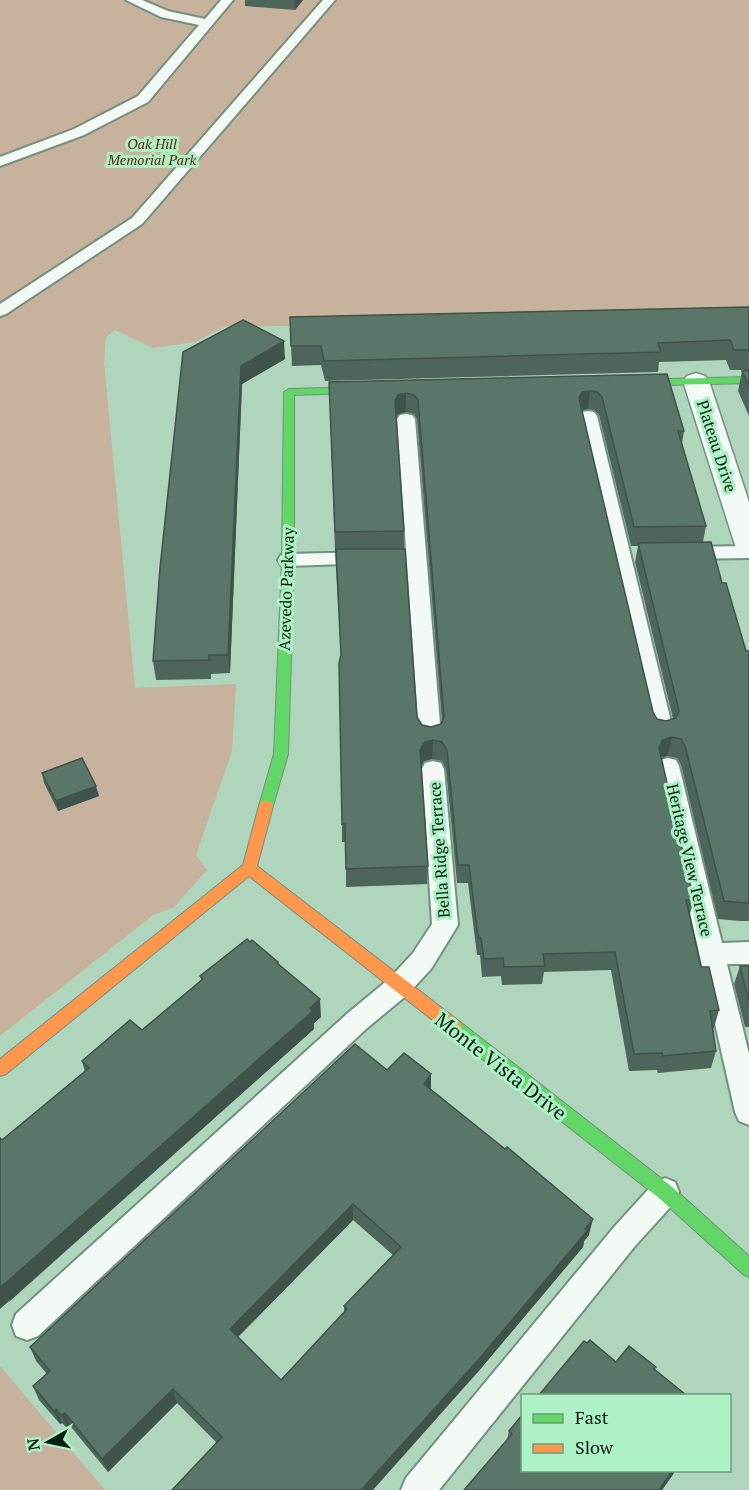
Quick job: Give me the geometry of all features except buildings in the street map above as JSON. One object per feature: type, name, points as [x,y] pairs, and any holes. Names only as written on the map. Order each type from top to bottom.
[{"type":"street","points":[[608,383],[749,380]]},
{"type":"street","name":"Plateau Drive","points":[[696,381],[749,545]]},
{"type":"street","name":"Azevedo Parkway","points":[[249,868],[281,754],[288,560],[289,392],[391,389]]},
{"type":"street","points":[[0,1069],[249,868]]},
{"type":"street","name":"Monte Vista Drive","points":[[249,868],[398,987],[665,1192],[749,1268]]},
{"type":"lane","points":[[132,0],[165,14],[208,23]]},
{"type":"lane","points":[[0,162],[80,132],[143,99],[227,0]]},
{"type":"lane","points":[[0,311],[137,221],[329,0]]},
{"type":"lane","points":[[588,416],[662,730]]},
{"type":"lane","points":[[406,419],[430,736]]},
{"type":"lane","points":[[664,553],[749,552]]},
{"type":"lane","points":[[620,554],[642,554]]},
{"type":"lane","points":[[288,560],[417,558]]},
{"type":"lane","name":"Heritage View Terrace","points":[[668,766],[749,1112]]},
{"type":"lane","name":"Bella Ridge Terrace","points":[[27,1325],[349,1029],[398,987],[422,961],[445,925],[433,769]]},
{"type":"lane","name":"Heritage View Terrace","points":[[712,954],[749,953]]},
{"type":"lane","points":[[418,1490],[625,1236],[665,1192]]},
{"type":"green space","name":"Oak Hill Memorial Park","points":[[0,0],[749,0],[749,318],[224,327],[195,342],[153,348],[115,330],[106,337],[104,363],[135,688],[236,684],[232,751],[196,855],[207,870],[173,908],[153,915],[0,1036]]},
{"type":"green space","points":[[0,1366],[105,1490],[0,1490]]},
{"type":"traffic: fast","points":[[624,383],[749,380]]},
{"type":"traffic: fast","points":[[266,806],[281,754],[288,560],[289,392],[375,390]]},
{"type":"traffic: fast","points":[[454,1027],[665,1192],[749,1268]]},
{"type":"traffic: slow","points":[[0,1069],[249,868],[266,806]]},
{"type":"traffic: slow","points":[[249,868],[454,1027]]}]
